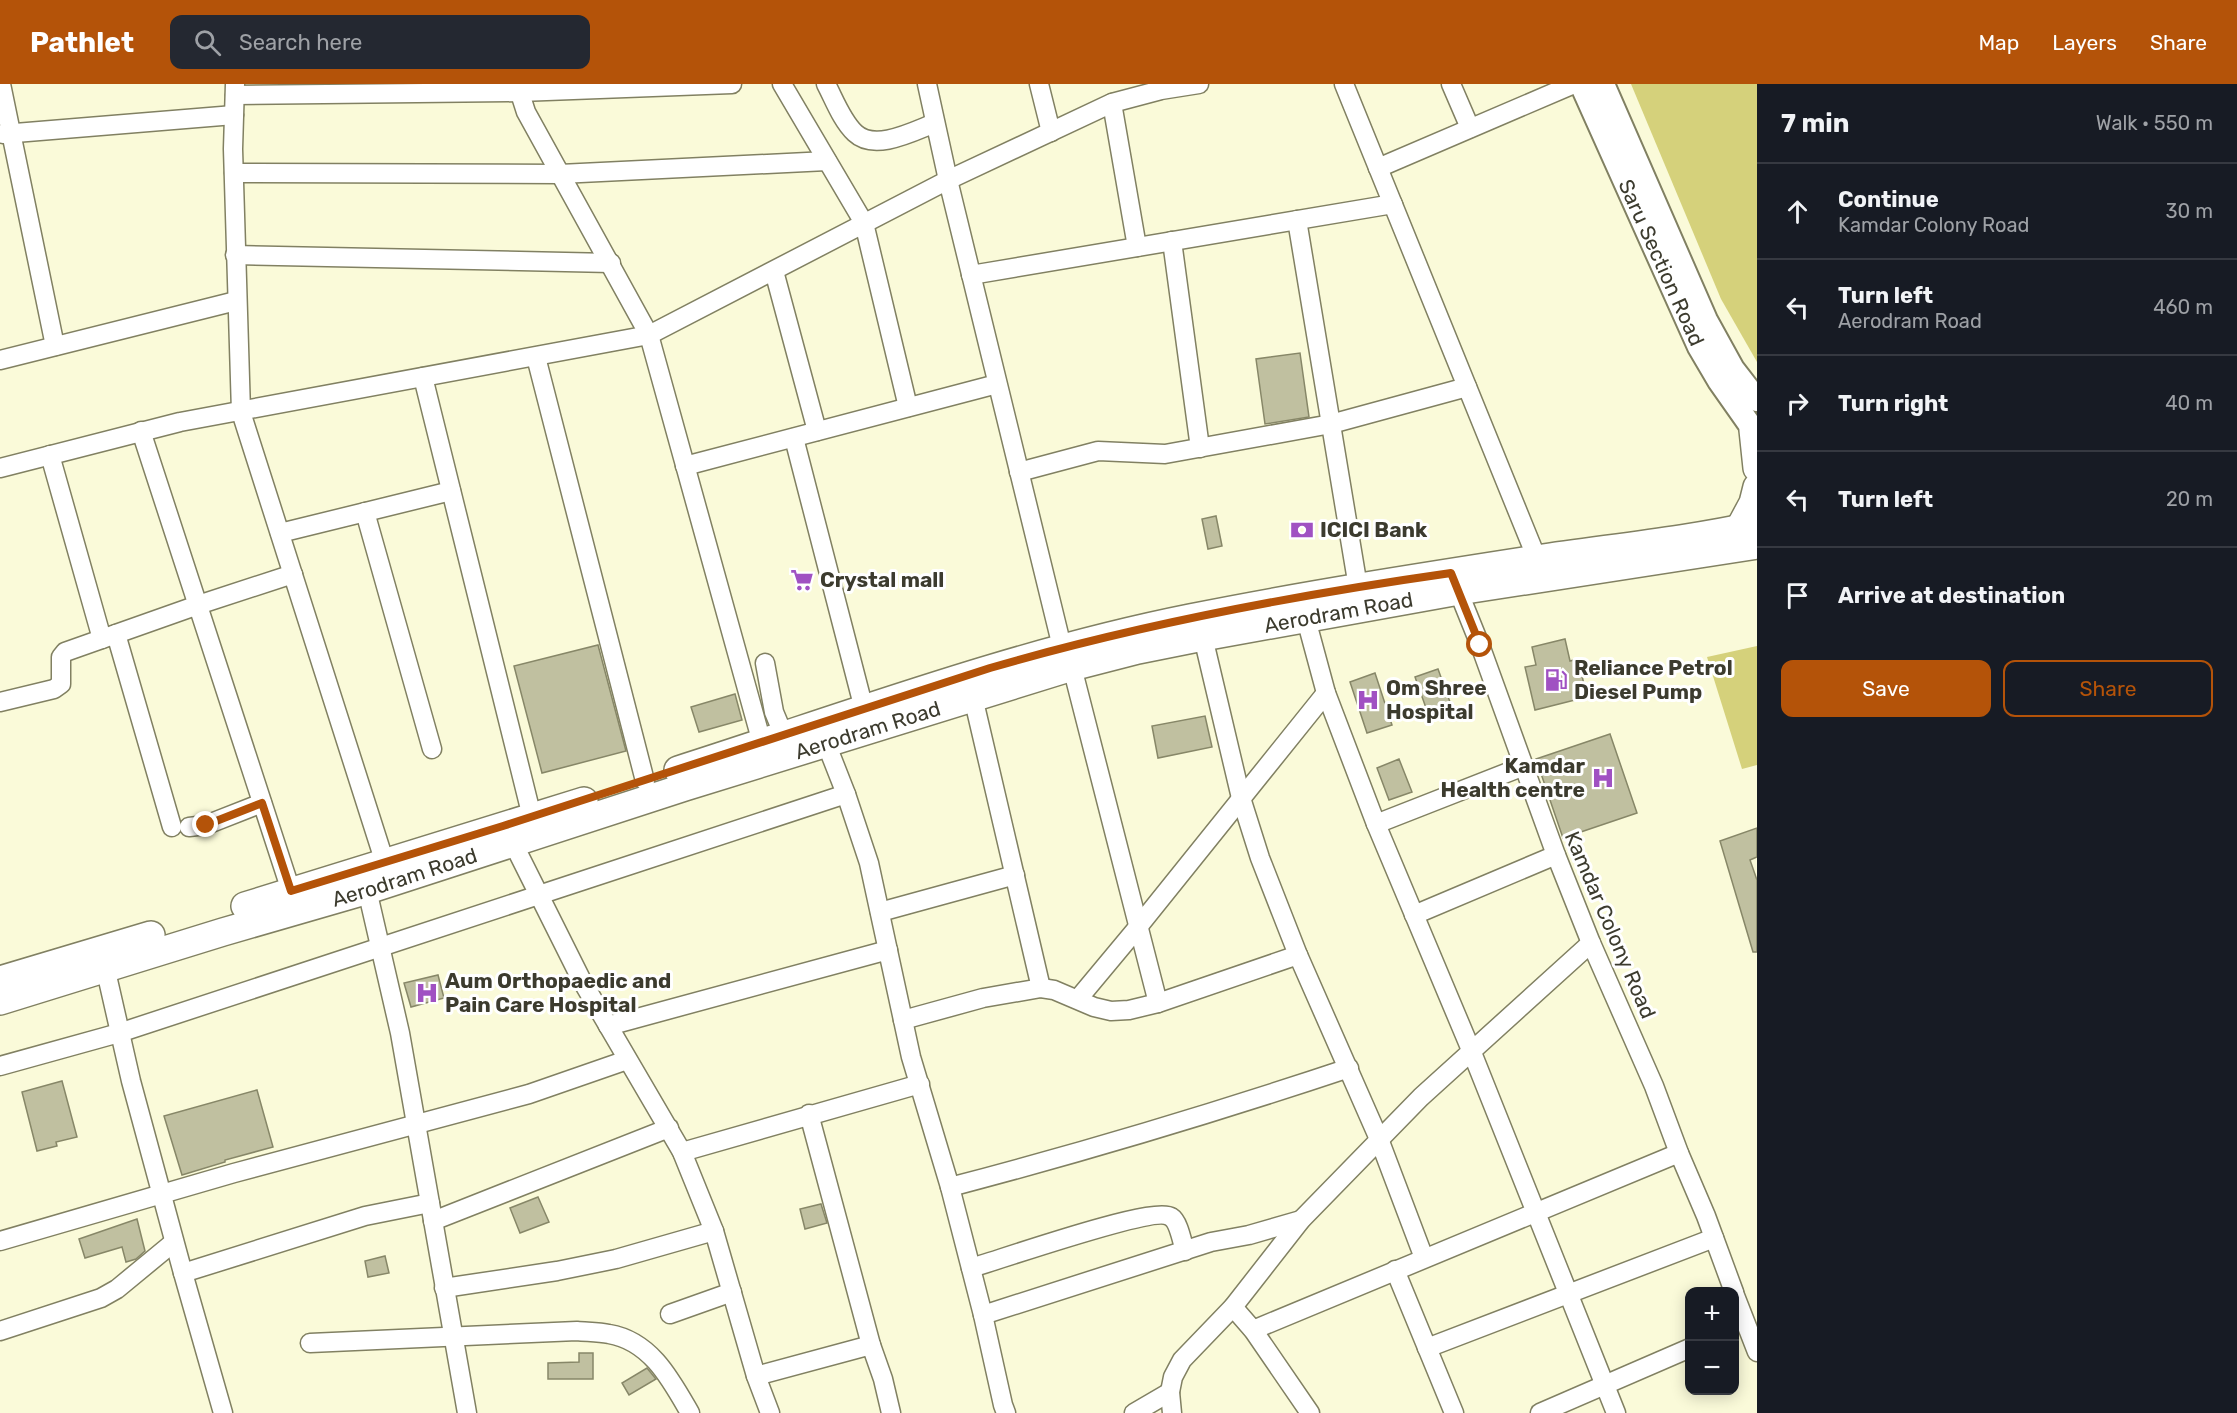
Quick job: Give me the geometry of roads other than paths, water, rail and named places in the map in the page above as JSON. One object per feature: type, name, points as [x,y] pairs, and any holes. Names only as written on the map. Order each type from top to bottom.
[{"type":"main road","points":[[1755,432],[1757,468]]},
{"type":"main road","points":[[1751,533],[1753,503],[1757,487]]},
{"type":"main road","name":"Aerodram Road","points":[[0,1001],[103,960],[291,891],[513,843],[973,697],[1067,657],[1138,650],[1306,619],[1537,559],[1751,533]]},
{"type":"main road","name":"Aerodram Road","points":[[0,980],[213,935],[532,817],[864,709],[1067,657],[1189,619],[1358,587],[1455,582],[1678,559],[1751,533]]},
{"type":"street","points":[[1,84],[6,133],[55,346]]},
{"type":"street","points":[[467,1413],[400,1033],[381,947],[372,875],[293,574],[241,412],[235,255],[235,89],[519,88],[732,84]]},
{"type":"street","points":[[782,84],[864,222],[908,407]]},
{"type":"street","points":[[826,84],[848,125],[856,135],[874,141],[891,139],[935,123]]},
{"type":"street","points":[[927,84],[1019,472],[1158,1003]]},
{"type":"street","points":[[1039,84],[1052,132]]},
{"type":"street","points":[[0,468],[141,431],[649,334],[774,271],[864,222],[1112,103],[1132,90],[1199,84]]},
{"type":"street","points":[[1344,84],[1537,559]]},
{"type":"street","points":[[1451,84],[1470,128]]},
{"type":"street","points":[[1378,168],[1574,84]]},
{"type":"street","name":"Saru Section Road","points":[[1581,84],[1699,347],[1719,381],[1755,432]]},
{"type":"street","name":"Saru Section Road","points":[[1603,84],[1706,320],[1733,369],[1757,400]]},
{"type":"street","points":[[519,88],[526,112],[649,334],[686,466],[773,740]]},
{"type":"street","points":[[1112,103],[1137,247]]},
{"type":"street","points":[[6,133],[234,115]]},
{"type":"street","points":[[234,173],[560,174],[827,160]]},
{"type":"street","points":[[971,275],[1393,204]]},
{"type":"street","points":[[1297,220],[1358,587]]},
{"type":"street","points":[[1172,241],[1200,448]]},
{"type":"street","points":[[235,255],[611,263]]},
{"type":"street","points":[[774,271],[817,431]]},
{"type":"street","points":[[0,360],[237,300]]},
{"type":"street","points":[[536,357],[645,781]]},
{"type":"street","points":[[423,377],[532,817]]},
{"type":"street","points":[[686,466],[997,384]]},
{"type":"street","points":[[1019,472],[1098,452],[1165,454],[1331,424],[1467,387]]},
{"type":"street","points":[[141,431],[291,891]]},
{"type":"street","points":[[794,438],[864,709]]},
{"type":"street","points":[[51,455],[109,637],[180,827],[206,825],[262,803]]},
{"type":"street","points":[[280,533],[451,491]]},
{"type":"street","points":[[365,512],[432,749]]},
{"type":"street","points":[[0,702],[54,689],[61,684],[61,657],[65,652],[293,574]]},
{"type":"street","name":"Kamdar Colony Road","points":[[1455,582],[1556,855],[1591,943],[1641,1052],[1732,1287]]},
{"type":"street","points":[[1306,619],[1326,693],[1376,824],[1471,1050],[1616,1413]]},
{"type":"street","points":[[1203,637],[1241,798],[1260,858],[1298,955],[1379,1139],[1424,1258]]},
{"type":"street","points":[[765,663],[774,712],[773,740]]},
{"type":"street","points":[[1078,999],[1326,693]]},
{"type":"street","points":[[973,697],[1041,988]]},
{"type":"street","points":[[825,743],[846,794],[869,863],[903,1020],[950,1187],[1006,1413]]},
{"type":"street","points":[[1376,824],[1524,766]]},
{"type":"street","points":[[0,1066],[119,1033],[846,794]]},
{"type":"street","points":[[513,843],[582,981],[682,1152],[714,1231],[756,1376],[770,1413]]},
{"type":"street","points":[[1414,915],[1556,855]]},
{"type":"street","points":[[880,912],[1015,875]]},
{"type":"street","points":[[1172,1413],[1170,1392],[1173,1377],[1182,1360],[1233,1307],[1301,1220],[1379,1139],[1471,1050],[1591,943]]},
{"type":"street","points":[[609,1026],[888,950]]},
{"type":"street","points":[[903,1020],[983,998],[1041,988],[1054,990],[1094,1007],[1111,1011],[1130,1010],[1158,1003],[1298,955]]},
{"type":"street","points":[[103,960],[119,1033],[174,1242],[224,1413]]},
{"type":"street","points":[[0,1241],[162,1194],[529,1094],[627,1060]]},
{"type":"street","points":[[950,1187],[1218,1111],[1349,1068]]},
{"type":"street","points":[[682,1152],[920,1084]]},
{"type":"street","points":[[809,1114],[870,1345],[883,1379],[891,1413]]},
{"type":"street","points":[[183,1273],[365,1216],[431,1212],[669,1128]]},
{"type":"street","points":[[1253,1330],[1679,1153]]},
{"type":"street","points":[[971,1268],[1107,1226],[1159,1214],[1170,1216],[1175,1221],[1185,1251]]},
{"type":"street","points":[[983,1315],[1185,1251],[1301,1220]]},
{"type":"street","points":[[444,1288],[557,1271],[616,1259],[714,1231]]},
{"type":"street","points":[[1427,1348],[1714,1238]]},
{"type":"street","points":[[0,1331],[101,1298],[117,1289],[174,1242]]},
{"type":"street","points":[[1395,1270],[1454,1413]]},
{"type":"street","points":[[670,1314],[732,1292]]},
{"type":"street","points":[[1233,1307],[1253,1330],[1310,1413]]},
{"type":"street","name":"Kamdar Colony Road","points":[[1740,1326],[1757,1352]]},
{"type":"street","points":[[310,1343],[577,1331],[611,1334],[632,1341],[645,1350],[658,1363],[690,1413]]},
{"type":"street","points":[[756,1376],[870,1345]]},
{"type":"street","points":[[1540,1413],[1685,1350]]},
{"type":"street","points":[[1134,1413],[1170,1392]]},
{"type":"place","name":"ICICI Bank","points":[[1302,530]]},
{"type":"place","name":"Crystal mall","points":[[802,580]]},
{"type":"place","name":"Reliance Petrol Diesel Pump","points":[[1556,680]]},
{"type":"place","name":"Om Shree Hospital","points":[[1368,700]]},
{"type":"place","name":"Kamdar Health centre","points":[[1603,778]]},
{"type":"place","name":"Aum Orthopaedic and Pain Care Hospital","points":[[427,993]]}]
